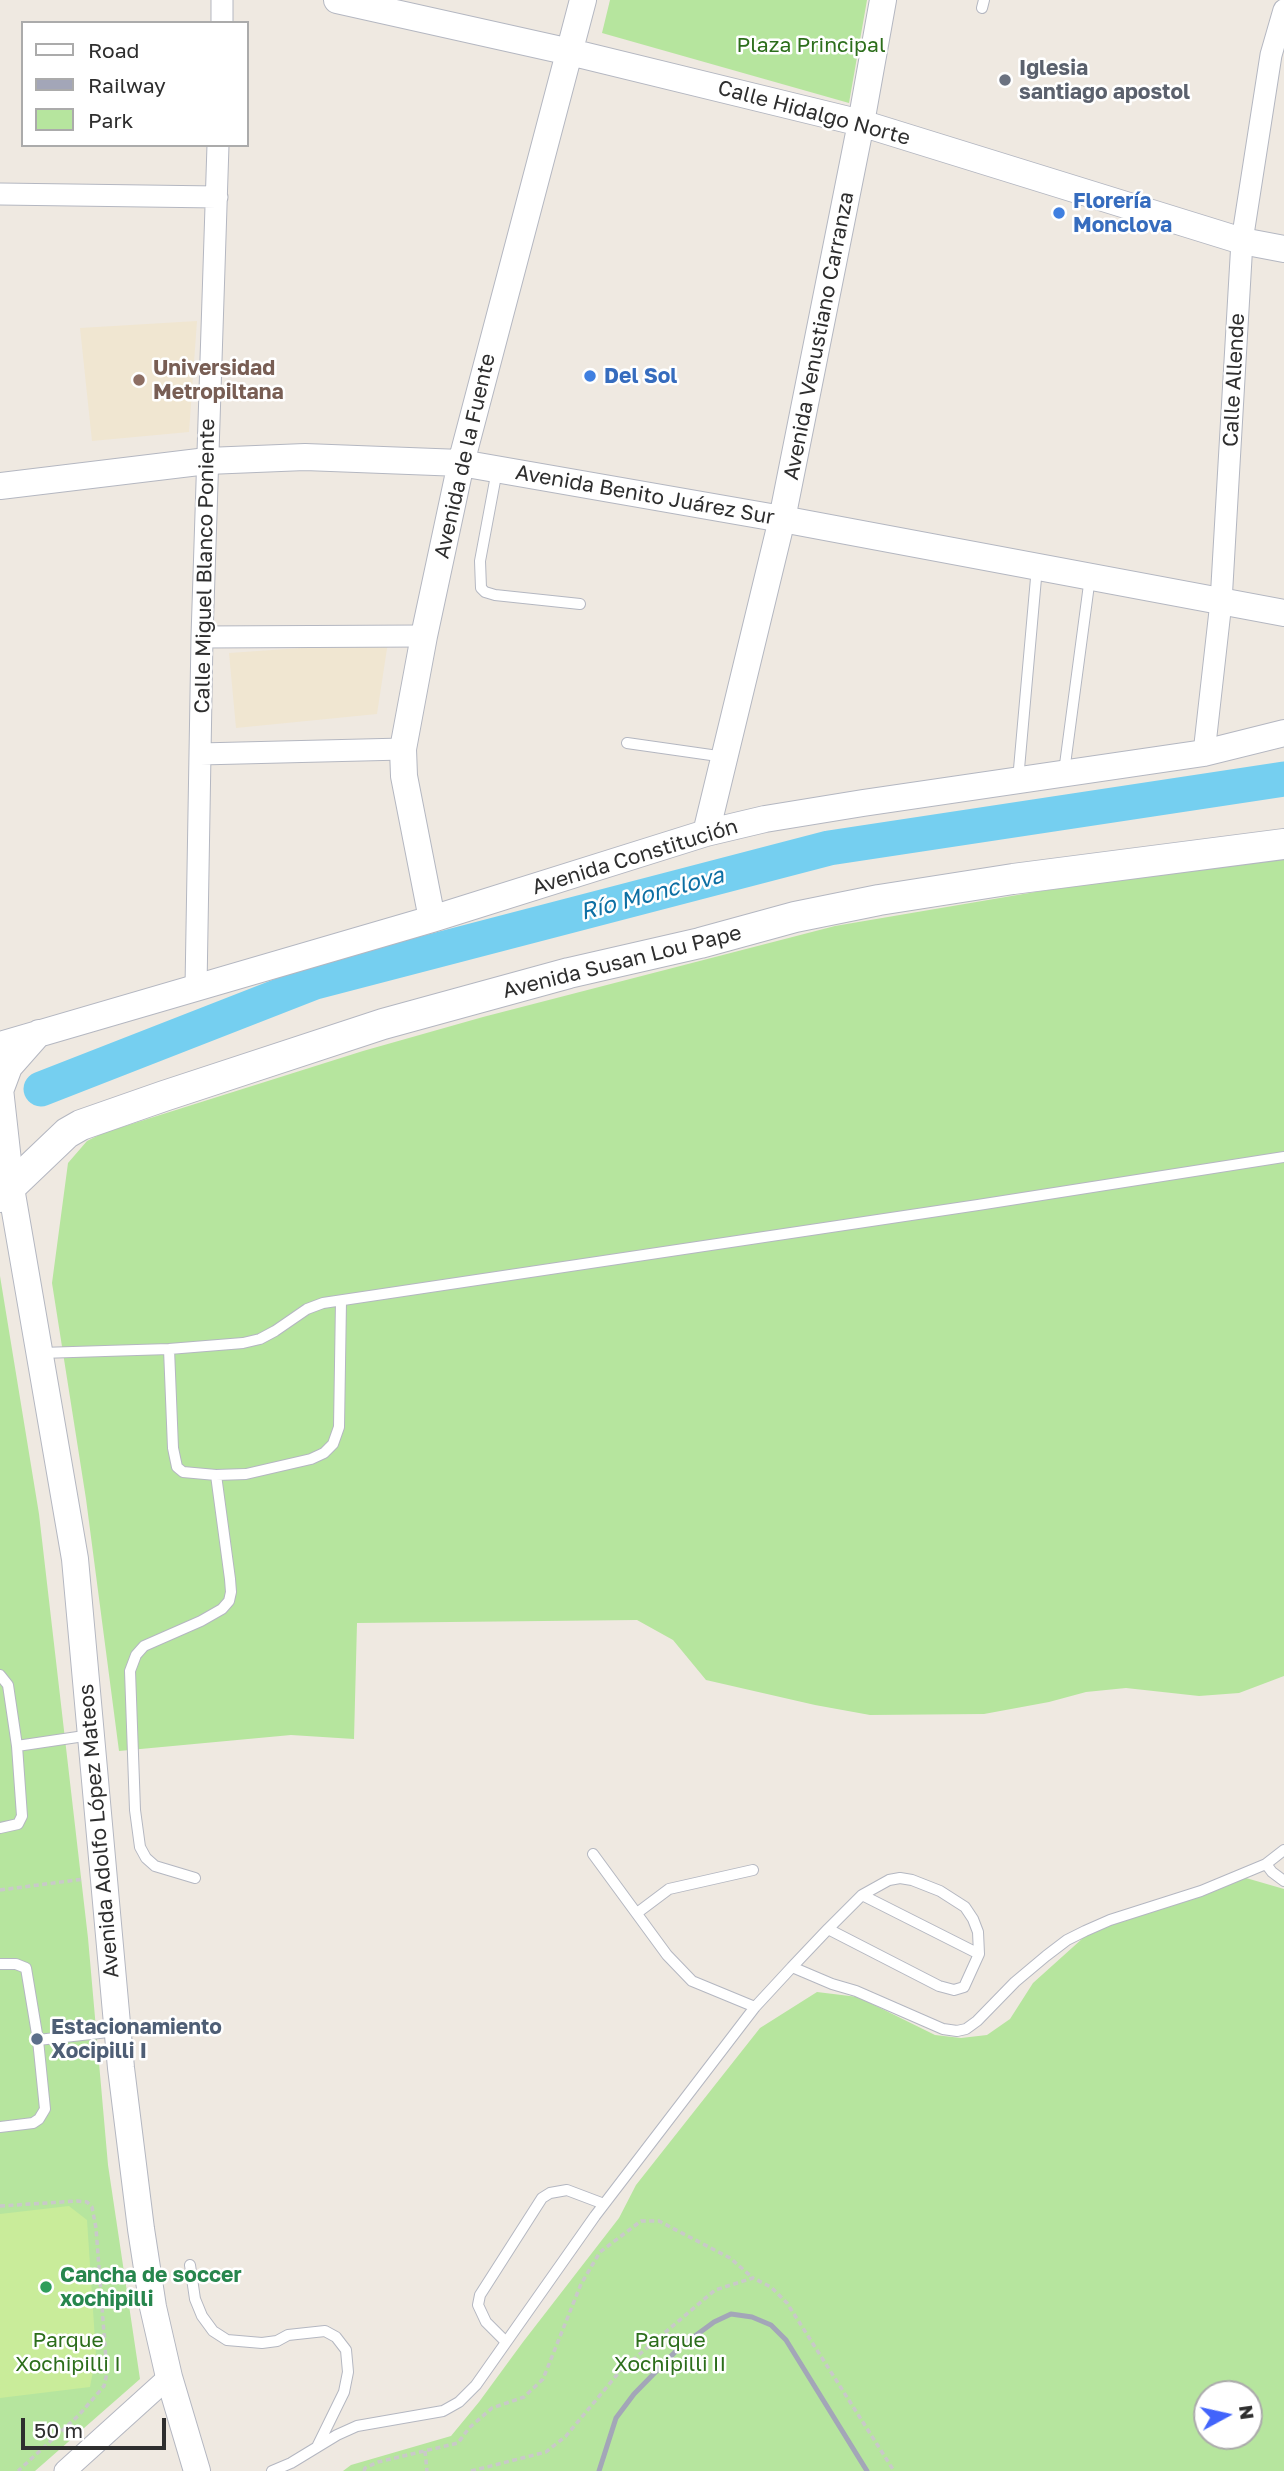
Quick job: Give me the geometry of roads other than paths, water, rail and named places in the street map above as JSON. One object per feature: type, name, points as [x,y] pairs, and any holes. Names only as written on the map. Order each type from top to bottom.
[{"type":"main road","name":"Avenida Susan Lou Pape","points":[[5,1193],[67,1133],[98,1118],[383,1024],[556,977],[879,900],[1013,879],[1284,844]]},
{"type":"street","points":[[222,0],[222,21]]},
{"type":"street","name":"Calle Hidalgo Norte","points":[[337,0],[570,52],[861,123],[1242,241],[1284,249]]},
{"type":"street","name":"Avenida de la Fuente","points":[[432,919],[404,776],[403,749],[461,463],[583,0]]},
{"type":"street","name":"Avenida Venustiano Carranza","points":[[706,833],[782,519],[883,0]]},
{"type":"street","name":"Calle Allende","points":[[1204,752],[1221,603],[1242,241],[1271,55],[1284,10]]},
{"type":"street","name":"Calle Miguel Blanco Poniente","points":[[197,987],[202,637],[218,147]]},
{"type":"street","points":[[0,194],[217,197]]},
{"type":"street","name":"Avenida Benito Juárez Sur","points":[[0,486],[207,461],[305,457],[461,463],[782,519],[1284,613]]},
{"type":"street","points":[[202,637],[424,636]]},
{"type":"street","name":"Avenida Constitución","points":[[0,1045],[432,919],[706,833],[778,817],[1204,752],[1284,733]]},
{"type":"street","points":[[200,754],[403,749]]},
{"type":"street","points":[[0,1090],[9,1068],[39,1033]]},
{"type":"street","name":"Avenida Adolfo López Mateos","points":[[0,1090],[5,1193],[40,1353],[75,1559],[117,2031],[141,2229],[153,2307],[169,2377],[197,2471]]},
{"type":"street","points":[[65,2471],[169,2377]]},
{"type":"lane","points":[[497,470],[480,561],[481,587],[485,592],[495,595],[580,604]]},
{"type":"lane","points":[[1018,781],[1037,567]]},
{"type":"lane","points":[[1064,775],[1090,577]]},
{"type":"lane","points":[[627,743],[725,757]]},
{"type":"lane","points":[[40,1353],[169,1349],[243,1343],[260,1339],[307,1309],[323,1303],[965,1208],[1284,1157]]},
{"type":"lane","points":[[169,1349],[174,1459],[183,1472],[246,1474],[310,1460],[324,1454],[333,1444],[340,1427],[341,1301]]},
{"type":"lane","points":[[195,1878],[155,1866],[146,1858],[140,1847],[135,1810],[130,1671],[136,1655],[144,1646],[201,1621],[222,1609],[229,1601],[230,1579],[216,1475]]},
{"type":"lane","points":[[0,1675],[8,1685],[17,1746],[22,1816],[18,1824],[0,1828]]},
{"type":"lane","points":[[17,1746],[91,1735]]},
{"type":"lane","points":[[792,1967],[856,1991],[943,2029],[966,2029],[988,2012],[1015,1982],[1067,1940],[1110,1920],[1201,1891],[1266,1864],[1284,1850]]},
{"type":"lane","points":[[593,1854],[667,1955],[692,1981],[755,2007]]},
{"type":"lane","points":[[1266,1864],[1284,1881]]},
{"type":"lane","points":[[637,1913],[669,1889],[753,1870]]},
{"type":"lane","points":[[272,2471],[357,2426],[443,2411],[459,2402],[476,2385],[604,2204],[755,2007],[828,1929],[862,1895],[889,1880],[900,1878],[940,1891],[965,1907],[973,1919],[978,1932],[979,1954],[964,1987],[948,1989],[828,1929]]},
{"type":"lane","points":[[862,1895],[979,1954]]},
{"type":"lane","points":[[0,1964],[16,1964],[26,1968],[38,2040],[45,2109],[33,2123],[0,2127]]},
{"type":"lane","points":[[38,2040],[117,2031]]},
{"type":"lane","points":[[506,2342],[486,2322],[478,2305],[480,2295],[541,2198],[550,2193],[567,2190],[604,2204]]},
{"type":"lane","points":[[190,2265],[195,2299],[202,2316],[213,2331],[227,2340],[262,2343],[277,2341],[288,2334],[325,2331],[336,2337],[346,2350],[348,2372],[344,2392],[316,2449]]},
{"type":"waterway","name":"Río Monclova","points":[[41,1089],[315,982],[829,848],[1284,779]]},
{"type":"railway","points":[[599,2471],[616,2418],[634,2394],[680,2347],[714,2322],[731,2314],[752,2317],[771,2325],[786,2340],[867,2471]]},
{"type":"place","name":"Iglesia santiago apostol","points":[[1005,80]]},
{"type":"place","name":"Florería Monclova","points":[[1059,213]]},
{"type":"place","name":"Del Sol","points":[[590,376]]},
{"type":"place","name":"Universidad Metropiltana","points":[[139,380]]},
{"type":"place","name":"Estacionamiento Xocipilli I","points":[[37,2039]]},
{"type":"place","name":"Cancha de soccer xochipilli","points":[[46,2287]]},
{"type":"park label","name":"Plaza Principal","points":[[811,45]]},
{"type":"park label","name":"Parque Xochipilli I","points":[[68,2352]]},
{"type":"park label","name":"Parque Xochipilli II","points":[[670,2352]]}]
